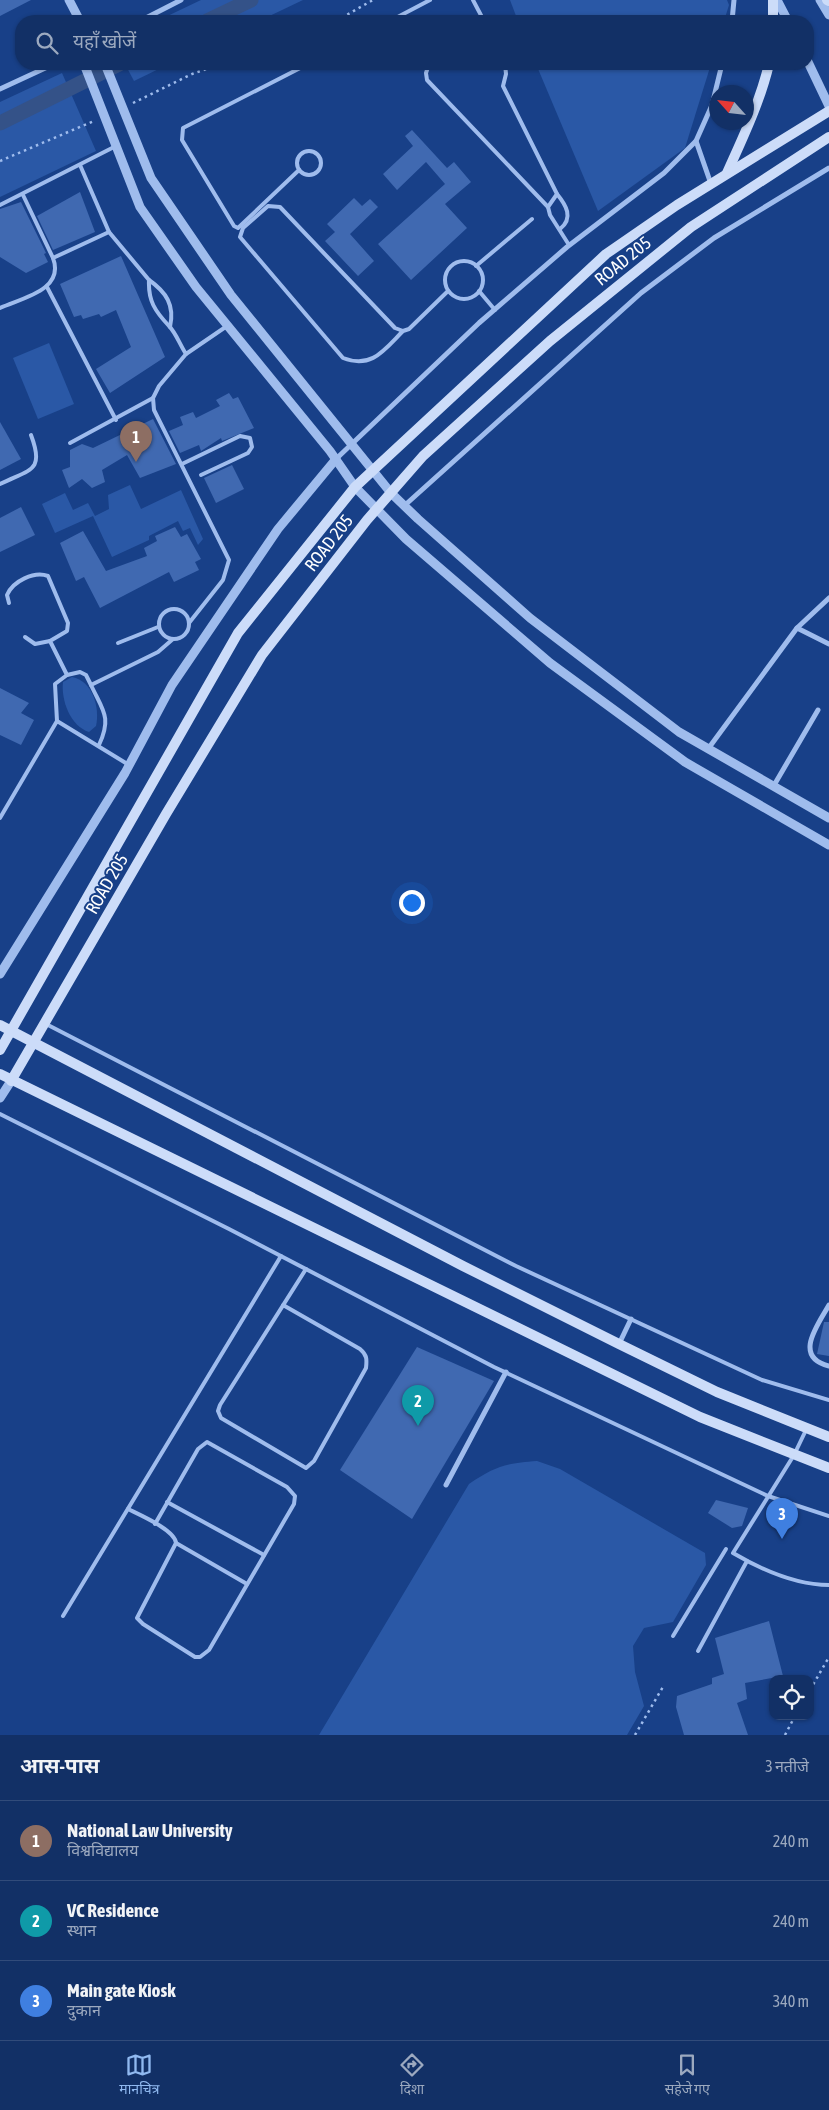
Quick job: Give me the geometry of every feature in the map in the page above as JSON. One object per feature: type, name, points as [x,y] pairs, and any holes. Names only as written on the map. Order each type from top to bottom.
[{"type":"main road","points":[[773,0],[773,15]]},
{"type":"main road","points":[[727,174],[750,122],[768,70]]},
{"type":"main road","name":"ROAD 205","points":[[0,1050],[238,633],[355,487],[372,469],[606,254],[711,184],[829,111]]},
{"type":"main road","name":"ROAD 205","points":[[11,1081],[262,655],[377,509],[423,456],[572,323],[691,227],[829,137]]},
{"type":"main road","points":[[0,1025],[463,1266],[619,1344],[717,1392],[806,1430],[829,1437]]},
{"type":"main road","points":[[0,1074],[439,1287],[700,1417],[829,1468]]},
{"type":"street","points":[[69,0],[77,15]]},
{"type":"street","points":[[152,15],[181,0]]},
{"type":"street","points":[[733,15],[734,0]]},
{"type":"street","points":[[778,0],[785,15]]},
{"type":"street","points":[[820,0],[829,15]]},
{"type":"street","points":[[0,89],[41,70]]},
{"type":"street","points":[[85,70],[140,206],[196,287],[336,459],[355,487],[406,539],[550,664],[685,762],[829,845]]},
{"type":"street","points":[[107,70],[151,178],[161,193],[231,295],[391,493],[530,618],[679,732],[773,788],[829,818]]},
{"type":"street","points":[[0,974],[129,765],[178,677],[278,529],[336,459],[495,310],[570,246],[664,173],[696,141],[712,105],[721,70]]},
{"type":"street","points":[[812,70],[829,106]]},
{"type":"street","points":[[696,141],[711,184]]},
{"type":"street","points":[[404,506],[641,293],[714,238],[829,168]]},
{"type":"street","points":[[708,749],[796,628],[829,598]]},
{"type":"street","points":[[796,628],[829,644]]},
{"type":"street","points":[[773,788],[818,710]]},
{"type":"street","name":"ROAD 205","points":[[0,1098],[11,1081]]},
{"type":"street","points":[[829,1305],[827,1314],[809,1344],[810,1354],[817,1363],[829,1366]]},
{"type":"street","points":[[619,1344],[632,1319]]},
{"type":"street","points":[[446,1485],[506,1372]]},
{"type":"lane","points":[[402,15],[430,0]]},
{"type":"lane","points":[[473,0],[481,15]]},
{"type":"lane","points":[[296,70],[183,128],[182,140],[234,226],[238,228],[299,170]]},
{"type":"lane","points":[[427,70],[427,80],[548,207],[550,215],[570,246]]},
{"type":"lane","points":[[506,70],[503,86],[557,194],[564,202],[568,217],[567,222],[560,229]]},
{"type":"lane","points":[[0,205],[116,146]]},
{"type":"lane","points":[[308,151],[318,156],[320,168],[315,174],[307,175],[299,170],[297,161],[301,154],[308,151]]},
{"type":"lane","points":[[80,165],[109,232],[149,280],[161,288],[168,299],[172,309],[170,326]]},
{"type":"lane","points":[[0,308],[47,287],[56,274],[57,269],[22,194]]},
{"type":"lane","points":[[548,207],[557,194]]},
{"type":"lane","points":[[403,331],[395,328],[280,207],[268,206],[243,228],[240,237],[343,358],[365,362],[378,355],[403,331],[410,329],[448,291]]},
{"type":"lane","points":[[476,266],[532,219]]},
{"type":"lane","points":[[53,258],[109,232]]},
{"type":"lane","points":[[465,261],[476,266],[483,277],[478,292],[471,298],[464,299],[452,296],[448,291],[444,279],[453,264],[465,261]]},
{"type":"lane","points":[[149,280],[148,294],[153,309],[170,326],[186,354]]},
{"type":"lane","points":[[47,287],[116,420]]},
{"type":"lane","points":[[478,292],[495,310]]},
{"type":"lane","points":[[92,685],[158,652],[173,639],[183,636],[189,622],[223,580],[229,560],[154,410],[153,398],[159,386],[186,354],[228,326]]},
{"type":"lane","points":[[70,443],[116,420],[153,398]]},
{"type":"lane","points":[[0,484],[32,468],[36,463],[38,456],[31,436]]},
{"type":"lane","points":[[182,464],[240,436],[250,438],[252,447],[248,453],[201,475]]},
{"type":"lane","points":[[9,602],[8,595],[15,584],[36,574],[48,576],[68,623],[67,630],[43,644],[35,644],[25,637]]},
{"type":"lane","points":[[173,639],[163,636],[158,627],[162,613],[171,609],[185,613],[189,622]]},
{"type":"lane","points":[[118,643],[158,627]]},
{"type":"lane","points":[[50,641],[67,675]]},
{"type":"lane","points":[[0,818],[57,721],[54,684],[67,675],[80,672],[86,675],[92,685],[107,719],[107,729],[99,745]]},
{"type":"lane","points":[[57,721],[129,765]]},
{"type":"lane","points":[[44,1023],[516,1266],[762,1380],[829,1400]]},
{"type":"lane","points":[[0,1114],[506,1372],[768,1496],[829,1516]]},
{"type":"lane","points":[[64,1616],[281,1256]]},
{"type":"lane","points":[[283,1305],[360,1349],[366,1354],[367,1360],[366,1368],[314,1461],[306,1468],[218,1415],[220,1406],[283,1305],[306,1269]]},
{"type":"lane","points":[[806,1430],[794,1455],[733,1553],[747,1561],[795,1581],[829,1584]]},
{"type":"lane","points":[[128,1508],[155,1524],[171,1533],[176,1538],[176,1543],[137,1618],[143,1624],[195,1656],[200,1657],[209,1650],[248,1584],[294,1504],[295,1496],[287,1487],[207,1442],[198,1449],[155,1524]]},
{"type":"lane","points":[[167,1502],[264,1555]]},
{"type":"lane","points":[[176,1543],[248,1584]]},
{"type":"lane","points":[[673,1636],[726,1549]]},
{"type":"lane","points":[[698,1651],[747,1561]]},
{"type":"path","points":[[347,15],[373,0]]},
{"type":"path","points":[[814,1683],[829,1657]]},
{"type":"path","points":[[635,1735],[664,1685]]},
{"type":"path","points":[[785,1735],[793,1720]]},
{"type":"shaded area","points":[[201,0],[303,0],[272,15],[170,15]]},
{"type":"shaded area","points":[[510,0],[727,0],[729,5],[726,15],[516,15]]},
{"type":"shaded area","points":[[128,70],[157,70],[134,81]]},
{"type":"shaded area","points":[[539,70],[709,70],[685,148],[598,211]]},
{"type":"shaded area","points":[[62,73],[96,151],[0,197],[0,102]]},
{"type":"shaded area","points":[[49,343],[74,404],[38,419],[13,358]]},
{"type":"shaded area","points":[[130,485],[141,509],[181,490],[203,539],[198,545],[190,528],[183,531],[178,521],[149,536],[149,540],[112,557],[93,516],[55,533],[42,504],[65,493],[73,510],[88,503],[95,516],[109,509],[108,495]]},
{"type":"shaded area","points":[[72,677],[85,684],[96,704],[96,726],[89,732],[77,724],[68,712],[65,704],[63,682]]},
{"type":"shaded area","points":[[537,1461],[560,1469],[705,1553],[706,1565],[673,1622],[644,1628],[633,1646],[635,1672],[644,1706],[627,1735],[319,1735],[469,1484],[501,1467]]},
{"type":"building","points":[[0,0],[31,0],[0,16]]},
{"type":"building","points":[[412,130],[447,168],[454,162],[471,182],[445,204],[467,228],[411,280],[378,244],[445,184],[426,162],[397,190],[383,174],[413,146],[405,136]]},
{"type":"building","points":[[80,192],[95,232],[53,250],[37,216]]},
{"type":"building","points":[[354,198],[362,206],[370,199],[378,207],[350,234],[374,261],[358,276],[325,241],[335,232],[327,224]]},
{"type":"building","points":[[21,202],[46,253],[44,254],[48,262],[26,273],[0,257],[0,209]]},
{"type":"building","points":[[121,256],[165,357],[110,393],[96,369],[131,347],[116,310],[101,317],[99,314],[83,319],[81,315],[74,317],[60,284]]},
{"type":"building","points":[[229,393],[233,399],[238,397],[254,428],[222,441],[221,438],[201,451],[199,445],[180,453],[169,431],[183,425],[180,417],[193,412],[196,418],[220,406],[216,400]]},
{"type":"building","points":[[153,419],[176,464],[140,478],[127,455],[102,470],[105,482],[92,488],[82,479],[69,488],[62,470],[70,467],[70,450],[82,444],[93,448]]},
{"type":"building","points":[[0,422],[21,459],[0,470]]},
{"type":"building","points":[[232,465],[244,489],[216,503],[204,478]]},
{"type":"building","points":[[21,507],[35,535],[0,552],[0,518]]},
{"type":"building","points":[[175,527],[181,537],[187,534],[201,559],[195,562],[199,570],[174,582],[169,572],[100,608],[84,577],[76,581],[60,543],[83,531],[106,571],[147,556],[144,548],[157,541],[155,536]]},
{"type":"building","points":[[0,688],[29,703],[21,713],[34,720],[21,745],[0,735]]},
{"type":"building","points":[[824,1322],[829,1322],[829,1356],[817,1354]]},
{"type":"building","points":[[417,1347],[494,1381],[412,1519],[340,1470]]},
{"type":"building","points":[[716,1500],[748,1508],[742,1526],[732,1528],[708,1513]]},
{"type":"building","points":[[769,1621],[783,1675],[769,1675],[769,1679],[745,1683],[747,1699],[737,1703],[748,1735],[684,1735],[676,1707],[677,1696],[712,1684],[712,1678],[724,1674],[715,1638]]},
{"type":"waterway","points":[[220,15],[251,0]]},
{"type":"waterway","points":[[0,123],[107,70]]},
{"type":"place","name":"National Law University","points":[[136,462]]},
{"type":"place","name":"VC Residence","points":[[418,1426]]},
{"type":"place","name":"Main gate Kiosk","points":[[782,1539]]}]
